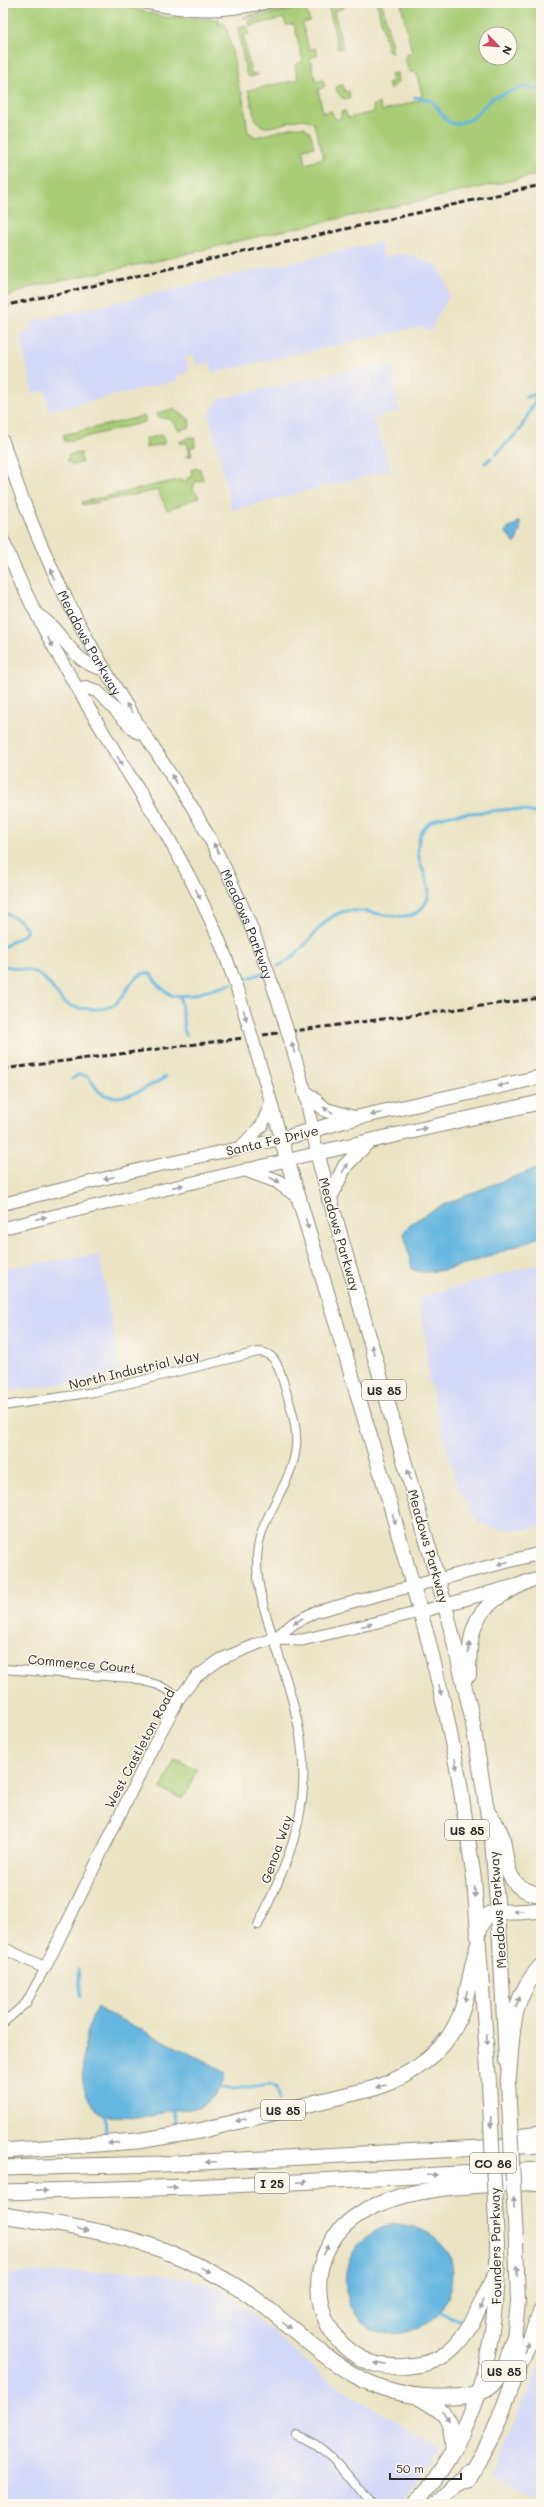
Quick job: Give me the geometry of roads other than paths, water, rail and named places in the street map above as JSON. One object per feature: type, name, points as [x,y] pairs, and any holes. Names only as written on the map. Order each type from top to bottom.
[{"type":"highway","name":"Santa Fe Drive","points":[[281,1139],[312,1132],[355,1118],[541,1077]]},
{"type":"highway","points":[[304,1089],[326,1110],[355,1118]]},
{"type":"highway","name":"Santa Fe Drive","points":[[318,1153],[541,1102]]},
{"type":"highway","name":"Meadows Parkway","points":[[281,1139],[420,1612],[459,1778],[470,1851],[478,1940]]},
{"type":"highway","points":[[329,1200],[346,1166],[369,1141]]},
{"type":"highway","name":"Meadows Parkway","points":[[318,1153],[329,1200],[445,1605],[469,1701],[488,1813],[498,1911],[508,2082]]},
{"type":"highway","points":[[247,1170],[277,1181],[299,1196]]},
{"type":"highway","points":[[469,1701],[469,1651],[475,1623],[491,1601],[527,1582]]},
{"type":"highway","points":[[488,1813],[502,1836],[504,1860],[510,1876],[524,1890],[541,1895]]},
{"type":"highway","points":[[478,1940],[484,1918],[498,1911],[541,1910]]},
{"type":"highway","name":"Founders Parkway","points":[[414,2504],[432,2483],[453,2450],[469,2418],[478,2393],[493,2329],[498,2270],[497,2243],[489,2083],[478,1940]]},
{"type":"highway","name":"US 85","points":[[3,2151],[137,2141],[199,2131],[375,2088],[402,2078],[430,2058],[451,2033],[463,2008],[478,1940]]},
{"type":"highway","points":[[508,2082],[515,2012],[522,1992],[541,1966]]},
{"type":"highway","name":"Founders Parkway","points":[[437,2504],[448,2490],[462,2480],[486,2439],[510,2375],[518,2302],[508,2082]]},
{"type":"highway","points":[[320,2156],[541,2134]]},
{"type":"highway","name":"I 25","points":[[3,2168],[320,2156],[541,2145]]},
{"type":"highway","name":"I 25","points":[[3,2192],[191,2187],[541,2170]]},
{"type":"highway","points":[[498,2270],[485,2292],[472,2324],[456,2344],[431,2362],[399,2368],[364,2359],[344,2345],[328,2323],[318,2289],[322,2259],[330,2241],[345,2225],[375,2206],[411,2194],[541,2182]]},
{"type":"highway","name":"US 85","points":[[3,2215],[115,2237],[180,2257],[209,2271],[257,2300],[322,2355],[348,2373],[365,2381],[417,2396],[454,2397],[478,2393],[499,2379],[506,2365],[512,2341],[515,2338]]},
{"type":"highway","points":[[462,2480],[469,2479],[492,2437],[541,2311]]},
{"type":"highway","points":[[417,2396],[447,2416],[451,2427],[453,2450]]},
{"type":"main road","name":"Meadows Parkway","points":[[3,441],[26,510],[51,570],[78,625],[191,805],[223,863],[257,937],[277,994],[304,1089],[312,1132],[318,1153]]},
{"type":"main road","name":"Meadows Parkway","points":[[3,540],[35,613],[78,690],[134,784],[160,823],[190,877],[218,938],[237,988],[281,1139]]},
{"type":"main road","points":[[35,613],[47,620],[75,654],[93,668],[105,669]]},
{"type":"main road","points":[[78,690],[85,687],[97,691],[136,731],[146,735]]},
{"type":"main road","points":[[241,1147],[262,1125],[270,1099]]},
{"type":"main road","name":"Santa Fe Drive","points":[[3,1204],[241,1147],[281,1139]]},
{"type":"main road","name":"Santa Fe Drive","points":[[3,1228],[318,1153]]},
{"type":"main road","points":[[413,1586],[541,1553]]},
{"type":"main road","points":[[420,1612],[541,1578]]},
{"type":"street","points":[[145,3],[174,8],[210,10],[243,8],[266,3]]},
{"type":"street","name":"North Industrial Way","points":[[3,1406],[94,1392],[248,1353],[258,1352],[269,1354],[278,1366],[293,1414],[296,1441],[291,1467],[264,1522],[257,1548],[259,1589],[274,1639]]},
{"type":"street","points":[[274,1639],[294,1623],[315,1612],[413,1586]]},
{"type":"street","points":[[274,1639],[302,1640],[420,1612]]},
{"type":"street","name":"West Castleton Road","points":[[45,1968],[104,1845],[180,1697],[196,1677],[215,1662],[245,1648],[274,1639]]},
{"type":"street","name":"Genoa Way","points":[[258,1925],[291,1850],[301,1812],[304,1778],[300,1726],[274,1639]]},
{"type":"street","name":"Commerce Court","points":[[3,1669],[133,1678],[158,1685],[180,1697]]},
{"type":"street","points":[[3,1948],[45,1968],[26,2003],[3,2023]]},
{"type":"street","points":[[296,2435],[317,2445],[370,2504]]},
{"type":"water","points":[[520,521],[520,530],[515,544],[505,531]]},
{"type":"water","points":[[541,1167],[541,1236],[495,1254],[455,1267],[437,1271],[422,1272],[412,1269],[404,1233],[411,1225],[425,1215],[444,1205],[489,1186]]},
{"type":"water","points":[[97,2008],[225,2071],[225,2078],[222,2085],[208,2101],[200,2106],[167,2111],[151,2117],[103,2116],[93,2106],[86,2094],[82,2075],[86,2038],[89,2026]]},
{"type":"water","points":[[395,2224],[420,2229],[440,2242],[447,2251],[451,2261],[453,2274],[449,2295],[436,2317],[418,2328],[392,2334],[371,2328],[356,2314],[347,2295],[346,2274],[353,2252],[369,2235]]},
{"type":"waterway","points":[[415,97],[432,101],[448,122],[455,124],[472,119],[492,98],[526,86],[541,91]]},
{"type":"waterway","points":[[496,454],[520,430],[541,390]]},
{"type":"waterway","points":[[525,397],[539,394]]},
{"type":"waterway","points":[[485,463],[491,458]]},
{"type":"waterway","points":[[278,966],[288,961],[296,954],[318,929],[333,916],[342,912],[361,911],[403,916],[412,915],[419,911],[425,904],[429,891],[419,858],[418,843],[422,832],[428,824],[437,819],[448,816],[506,809],[516,809],[541,814]]},
{"type":"waterway","points":[[3,912],[21,921],[27,930],[25,934],[3,947]]},
{"type":"waterway","points":[[3,965],[38,974],[46,980],[58,996],[68,1005],[76,1008],[88,1009],[103,1009],[112,1006],[121,998],[135,979],[146,973],[151,974],[158,985],[172,996],[192,995],[232,984]]},
{"type":"waterway","points":[[237,982],[263,973]]},
{"type":"waterway","points":[[180,996],[185,1035]]},
{"type":"waterway","points":[[72,1079],[78,1075],[87,1076],[101,1093],[117,1097],[126,1096],[143,1090],[166,1077]]},
{"type":"waterway","points":[[78,1970],[81,1996]]},
{"type":"waterway","points":[[220,2088],[234,2089],[270,2084],[276,2088],[279,2100]]},
{"type":"waterway","points":[[173,2111],[176,2125]]},
{"type":"waterway","points":[[105,2112],[106,2137]]},
{"type":"waterway","points":[[439,2311],[451,2318],[461,2320]]},
{"type":"railway","points":[[3,306],[541,185]]},
{"type":"railway","points":[[263,1035],[541,998]]},
{"type":"railway","points":[[3,1069],[243,1038]]}]
